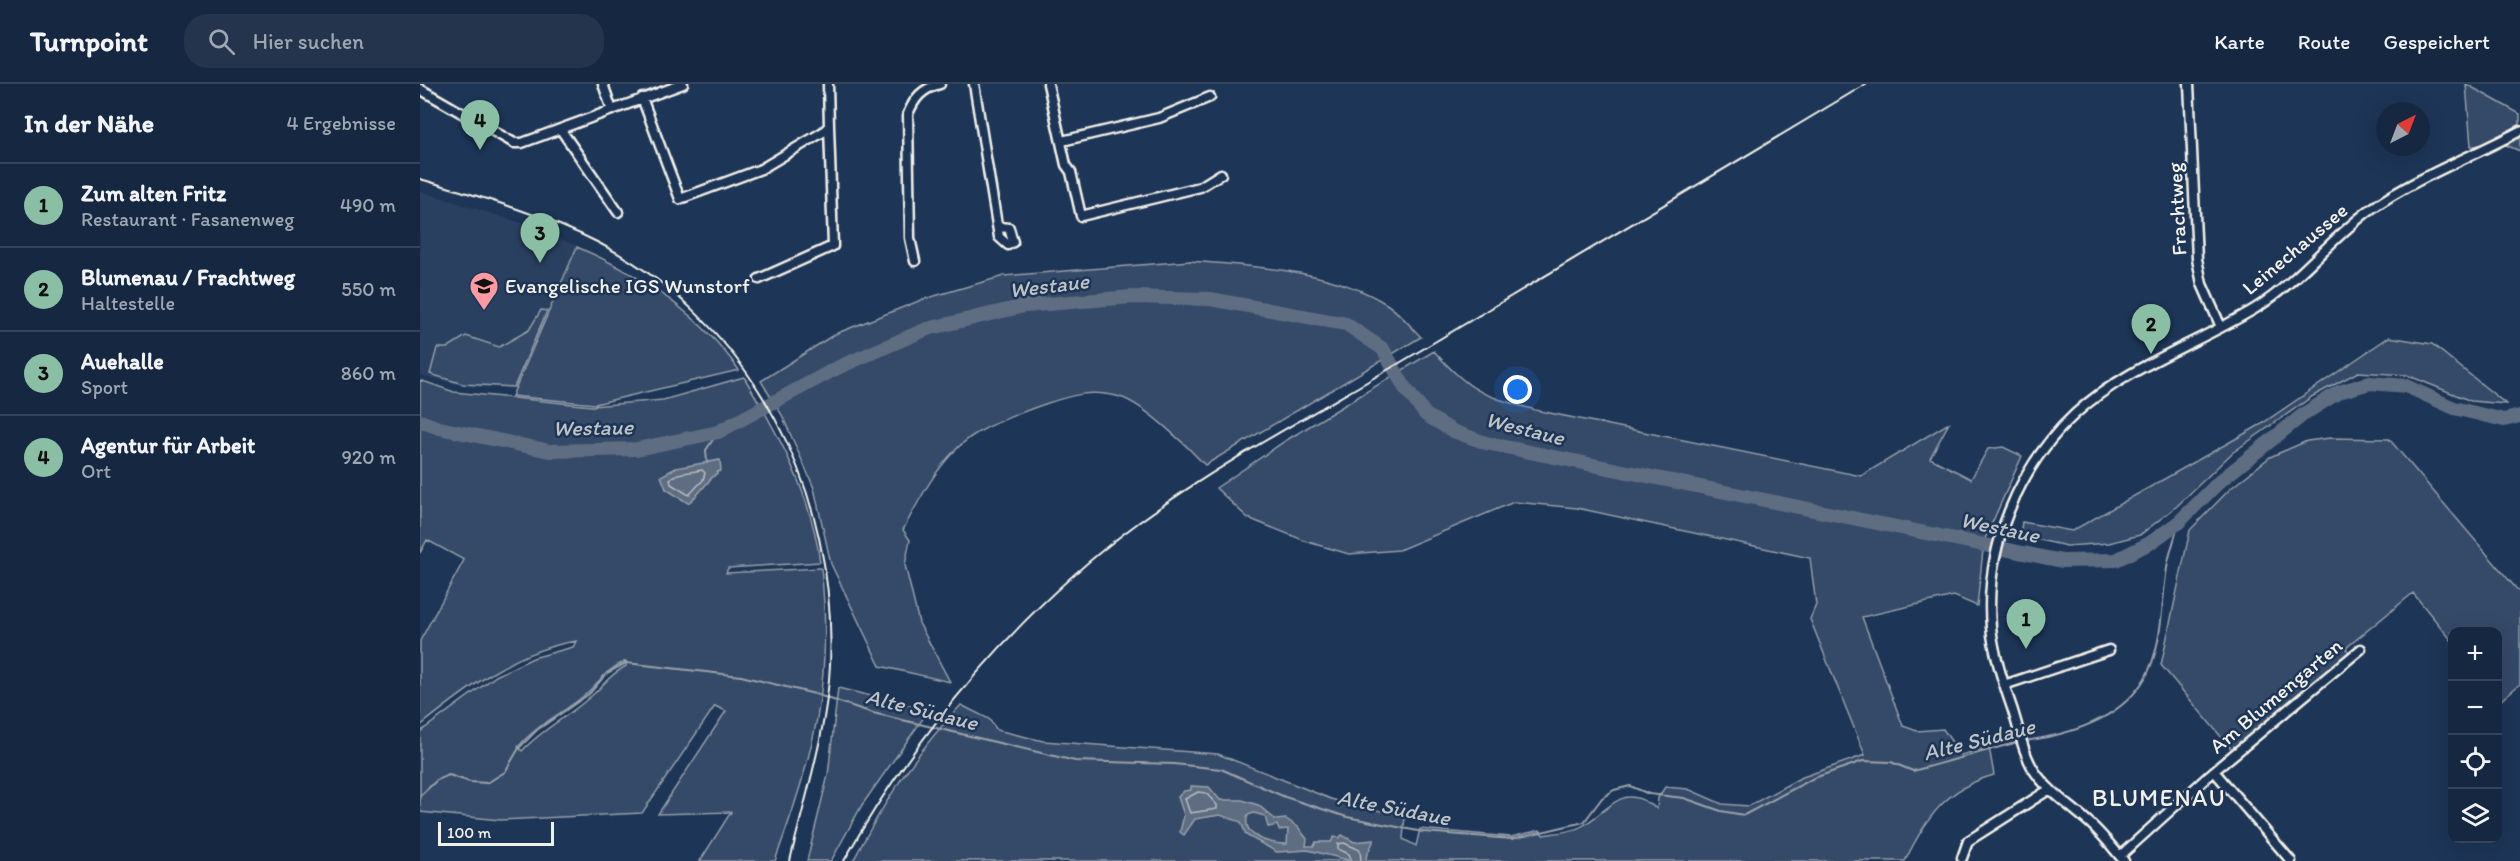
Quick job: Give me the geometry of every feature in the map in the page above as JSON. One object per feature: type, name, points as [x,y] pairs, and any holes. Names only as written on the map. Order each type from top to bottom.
[{"type":"street","points":[[603,84],[612,110]]},
{"type":"street","points":[[420,89],[514,143],[522,143],[682,84]]},
{"type":"street","points":[[759,279],[833,246],[828,84]]},
{"type":"street","points":[[915,261],[910,238],[908,114],[915,98],[928,88],[940,84]]},
{"type":"street","points":[[974,84],[999,227]]},
{"type":"street","points":[[1048,84],[1066,165],[1071,172],[1081,216],[1200,187],[1221,174]]},
{"type":"street","name":"Frachtweg","points":[[2189,84],[2197,259],[2202,284],[2221,327]]},
{"type":"street","points":[[1062,141],[1159,118],[1210,97]]},
{"type":"street","points":[[642,98],[680,199],[761,169],[795,151],[829,126]]},
{"type":"street","points":[[561,130],[618,212]]},
{"type":"street","name":"Leinechaussee","points":[[2122,860],[2101,834],[2049,789],[2035,772],[2004,685],[1991,625],[1994,571],[2005,521],[2018,489],[2035,459],[2075,414],[2118,383],[2258,307],[2285,287],[2373,208],[2398,192],[2520,131]]},
{"type":"street","name":"Am Blumengarten","points":[[2122,860],[2214,771],[2361,649]]},
{"type":"street","points":[[2004,685],[2109,650]]},
{"type":"street","name":"Am Blumengarten","points":[[2214,771],[2291,861]]},
{"type":"street","points":[[1962,858],[1968,841],[2049,789]]},
{"type":"shaded area","points":[[2466,84],[2520,114],[2520,151],[2506,145],[2471,146]]},
{"type":"shaded area","name":"Evangelische IGS Wunstorf","points":[[420,191],[525,224],[577,246],[515,389],[463,386],[420,375]]},
{"type":"shaded area","points":[[577,247],[623,270],[667,297],[706,331],[739,370],[595,404],[512,396]]},
{"type":"shaded area","points":[[1190,261],[1266,268],[1343,284],[1367,293],[1388,305],[1421,337],[1205,465],[1177,437],[1141,408],[1120,397],[1100,393],[1082,394],[1036,407],[977,433],[943,464],[925,490],[903,530],[910,540],[905,565],[919,623],[950,682],[880,666],[831,564],[814,488],[782,415],[761,381],[835,334],[924,299],[1004,276]]},
{"type":"shaded area","points":[[541,310],[547,311],[514,387],[463,384],[430,374],[437,348],[447,348],[466,336],[499,347],[529,330]]},
{"type":"shaded area","points":[[2389,337],[2432,344],[2506,404],[2471,401],[2407,375],[2358,372],[2313,396],[2232,453],[2177,506],[2140,535],[2109,543],[2067,546],[2020,536],[2022,522],[2072,531],[2260,425]]},
{"type":"shaded area","points":[[1434,351],[1458,376],[1479,391],[1517,405],[1861,476],[1949,423],[1930,458],[1971,479],[1988,449],[2003,447],[2022,456],[1984,541],[1977,606],[1954,596],[1862,617],[1903,726],[1917,731],[1943,729],[1961,755],[1989,747],[1994,775],[1963,788],[1939,807],[1921,831],[1905,861],[853,861],[876,818],[901,779],[929,741],[961,705],[989,719],[997,730],[1043,741],[1218,754],[1331,799],[1358,807],[1405,815],[1403,839],[1416,846],[1420,829],[1511,837],[1540,830],[1543,835],[1570,831],[1584,825],[1610,805],[1626,797],[1635,797],[1657,809],[1658,798],[1665,787],[1688,789],[1722,804],[1749,806],[1800,778],[1865,755],[1810,619],[1816,605],[1810,558],[1577,508],[1514,502],[1399,550],[1349,554],[1308,542],[1248,518],[1216,488],[1285,441]]},
{"type":"shaded area","points":[[744,377],[792,465],[816,537],[820,562],[728,568],[726,573],[821,568],[825,647],[817,718],[800,787],[775,861],[700,861],[731,812],[658,814],[726,711],[715,706],[642,813],[500,820],[420,812],[420,732],[496,676],[533,658],[573,647],[577,641],[554,646],[513,662],[474,685],[420,726],[420,641],[464,560],[427,540],[420,553],[420,380],[454,392],[592,406],[663,400]],"holes":[[[626,661],[626,666],[522,751],[518,747],[534,732],[587,693],[609,671]]]},
{"type":"shaded area","points":[[2330,438],[2389,439],[2520,593],[2520,684],[2502,699],[2502,627],[2448,627],[2448,636],[2413,593],[2346,648],[2350,654],[2233,751],[2161,665],[2190,530],[2230,489],[2270,457],[2307,441]]},
{"type":"shaded area","points":[[838,688],[929,710],[862,805],[831,861],[807,861],[828,775]]},
{"type":"water","points":[[720,460],[721,470],[688,503],[666,489],[661,476],[676,468]]},
{"type":"water","points":[[1191,786],[1209,787],[1220,800],[1242,800],[1258,805],[1276,820],[1286,819],[1298,827],[1307,839],[1306,846],[1314,846],[1316,842],[1331,842],[1334,837],[1339,838],[1342,835],[1354,842],[1374,840],[1366,857],[1367,861],[1352,861],[1308,850],[1277,852],[1246,835],[1241,822],[1220,815],[1195,819],[1184,835],[1180,832],[1184,815],[1178,797],[1184,791],[1191,790]],"holes":[[[1254,813],[1265,816],[1268,827],[1277,825],[1279,830],[1288,829],[1287,844],[1273,843],[1258,838],[1248,829],[1248,815]]]},
{"type":"waterway","name":"Westaue","points":[[420,421],[439,428],[550,451],[637,449],[718,432],[839,367],[927,329],[1024,306],[1131,297],[1210,299],[1346,324],[1383,349],[1405,388],[1426,415],[1453,431],[1486,443],[2062,561],[2116,560],[2150,543],[2179,522],[2220,481],[2304,414],[2339,392],[2370,383],[2406,386],[2454,408],[2504,420],[2520,416]]},
{"type":"waterway","points":[[707,463],[706,450],[718,432]]},
{"type":"waterway","name":"Alte Südaue","points":[[2024,741],[2058,735],[2092,723],[2108,715],[2135,693],[2145,678],[2156,651],[2168,562],[2179,522]]},
{"type":"waterway","name":"Alte Südaue","points":[[420,796],[437,780],[449,775],[470,782],[487,783],[505,772],[519,748],[537,730],[589,694],[607,673],[626,663],[741,676],[815,694],[873,713],[1075,761],[1174,764],[1221,769],[1285,797],[1347,817],[1423,832],[1512,839],[1584,822],[1602,798],[1614,790],[1630,786],[1649,794],[1684,798],[1721,811],[1744,815],[1814,778],[1863,761],[1891,762],[1913,771],[2018,742]]},
{"type":"railway","points":[[844,861],[903,767],[974,677],[1053,594],[1138,523],[1245,453],[1866,84]]},
{"type":"railway","points":[[420,179],[556,223],[599,243],[654,277],[702,319],[742,367],[776,420],[801,477],[819,538],[829,601],[830,665],[825,714],[790,861]]},
{"type":"place","name":"Agentur für Arbeit","points":[[480,150]]},
{"type":"place","name":"Auehalle","points":[[540,263]]},
{"type":"place","name":"Evangelische IGS Wunstorf","points":[[484,312]]},
{"type":"place","name":"Blumenau / Frachtweg","points":[[2151,354]]},
{"type":"place","name":"Zum alten Fritz","points":[[2026,649]]},
{"type":"district","name":"BLUMENAU","points":[[2159,798]]}]
